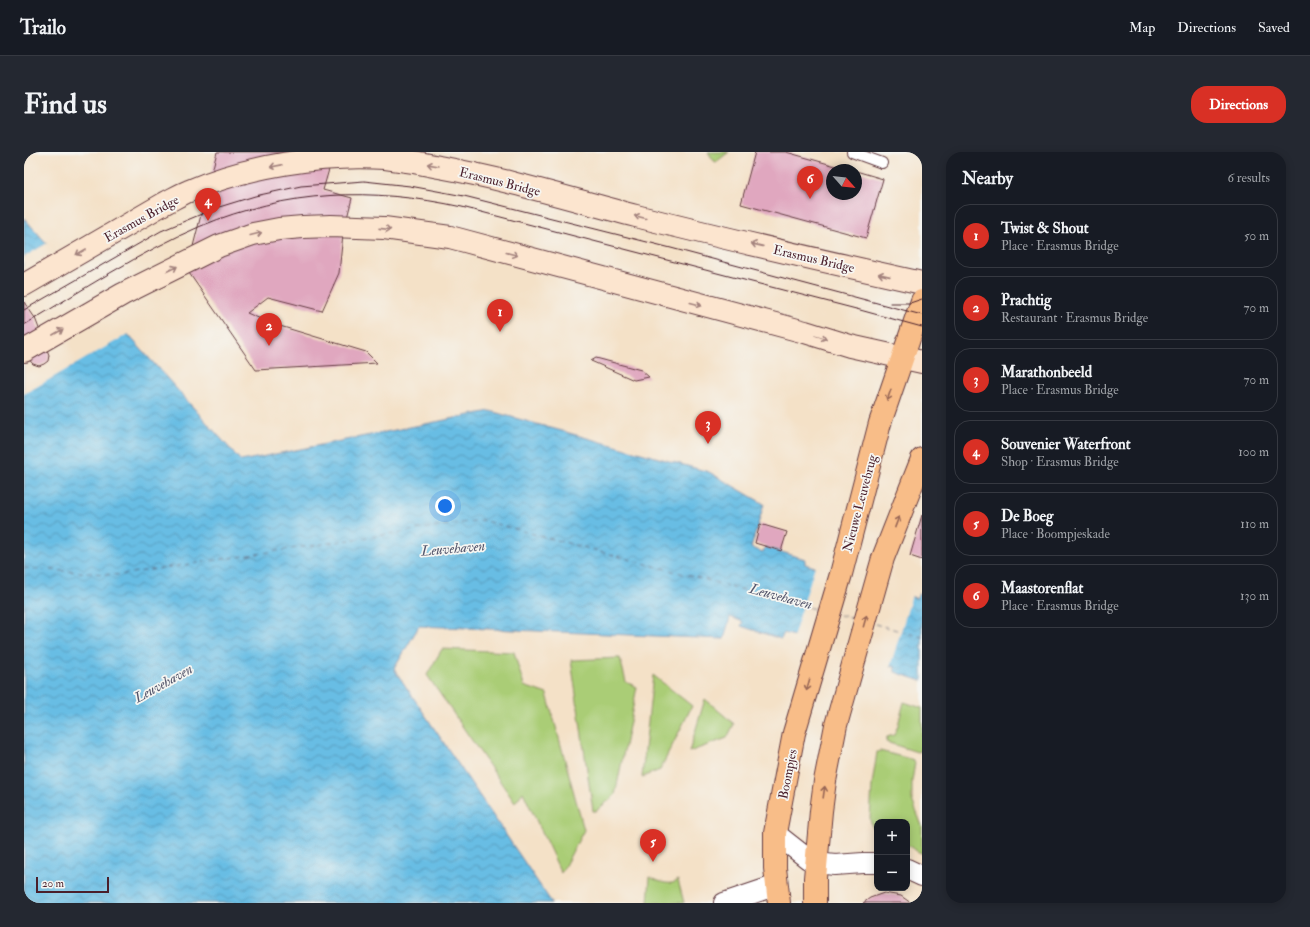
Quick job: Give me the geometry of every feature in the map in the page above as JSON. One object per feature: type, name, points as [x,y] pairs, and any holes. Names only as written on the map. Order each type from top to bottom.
[{"type":"main road","name":"Erasmus Bridge","points":[[24,285],[188,191],[255,170],[338,158],[387,158],[467,172],[678,226],[922,284]]},
{"type":"main road","points":[[24,351],[123,294],[219,246],[253,234],[291,228],[331,226],[384,228],[450,237],[658,294],[912,360]]},
{"type":"main road","name":"Nieuwe Leuvebrug","points":[[818,647],[841,574],[880,423],[912,360],[922,301]]},
{"type":"main road","points":[[815,903],[816,863],[821,811],[838,716],[883,558],[922,459]]},
{"type":"main road","name":"Boompjes","points":[[778,894],[776,833],[794,733],[818,647]]},
{"type":"street","points":[[776,833],[813,863],[835,865],[863,862],[874,863]]},
{"type":"street","points":[[910,870],[922,876]]},
{"type":"street","points":[[724,903],[778,894]]},
{"type":"lane","points":[[852,152],[882,163]]},
{"type":"green space","points":[[708,152],[729,152],[716,162]]},
{"type":"green space","points":[[442,649],[514,652],[524,686],[547,694],[584,830],[561,873],[523,792],[515,803],[427,675]]},
{"type":"green space","points":[[620,658],[626,682],[637,687],[615,795],[596,811],[593,811],[571,660]]},
{"type":"green space","points":[[653,675],[692,706],[660,770],[642,777]]},
{"type":"green space","points":[[705,699],[734,724],[727,738],[689,752]]},
{"type":"green space","points":[[904,702],[922,708],[922,745],[920,751],[917,752],[886,742],[887,737],[894,735]]},
{"type":"green space","points":[[880,751],[914,760],[912,800],[922,826],[922,854],[910,847],[910,819],[874,819],[874,830],[871,824],[872,785],[877,752]]},
{"type":"green space","points":[[650,877],[660,882],[668,883],[678,880],[684,903],[648,903]]},
{"type":"water","name":"Leuvehaven","points":[[24,218],[241,461],[490,411],[709,472],[764,504],[751,548],[763,552],[765,547],[805,559],[805,564],[916,598],[919,593],[922,594],[922,681],[895,672],[895,667],[784,633],[781,639],[741,626],[743,622],[730,617],[724,639],[419,626],[394,669],[552,903],[24,903]]},
{"type":"pier","points":[[49,242],[130,333],[24,394],[24,257]]},
{"type":"pier","points":[[815,566],[912,595],[890,667],[793,638]]},
{"type":"building","points":[[217,152],[334,152],[323,190],[352,198],[343,234],[339,273],[322,311],[268,297],[247,313],[270,323],[366,352],[377,363],[256,370],[187,270]]},
{"type":"building","points":[[755,152],[786,152],[829,164],[826,164],[826,200],[862,200],[862,173],[883,179],[866,238],[741,204]]},
{"type":"building","points":[[24,302],[35,318],[49,355],[48,361],[39,366],[33,364],[24,354]]},
{"type":"building","points":[[596,358],[641,370],[649,377],[634,380],[591,361]]},
{"type":"building","points":[[922,515],[922,560],[910,556]]},
{"type":"building","points":[[760,524],[787,532],[781,551],[755,543]]},
{"type":"building","points":[[884,893],[901,896],[911,903],[863,903],[870,898]]},
{"type":"ferry route","points":[[24,568],[118,575],[481,520],[819,610]]},
{"type":"ferry route","points":[[840,615],[854,619]]},
{"type":"ferry route","points":[[875,624],[922,637]]},
{"type":"tram line","points":[[24,310],[161,231],[216,208],[255,196],[301,186],[364,181],[410,186],[464,196],[671,248],[922,315]]},
{"type":"tram line","points":[[24,325],[133,260],[178,236],[201,226],[233,214],[266,205],[298,199],[362,195],[395,196],[462,207],[922,327]]},
{"type":"tram line","points":[[890,303],[910,303],[922,299]]},
{"type":"place","name":"Maastorenflat","points":[[810,199]]},
{"type":"place","name":"Souvenier Waterfront","points":[[208,221]]},
{"type":"place","name":"Twist & Shout","points":[[500,332]]},
{"type":"place","name":"Prachtig","points":[[269,346]]},
{"type":"place","name":"Marathonbeeld","points":[[708,444]]},
{"type":"place","name":"De Boeg","points":[[653,862]]}]
